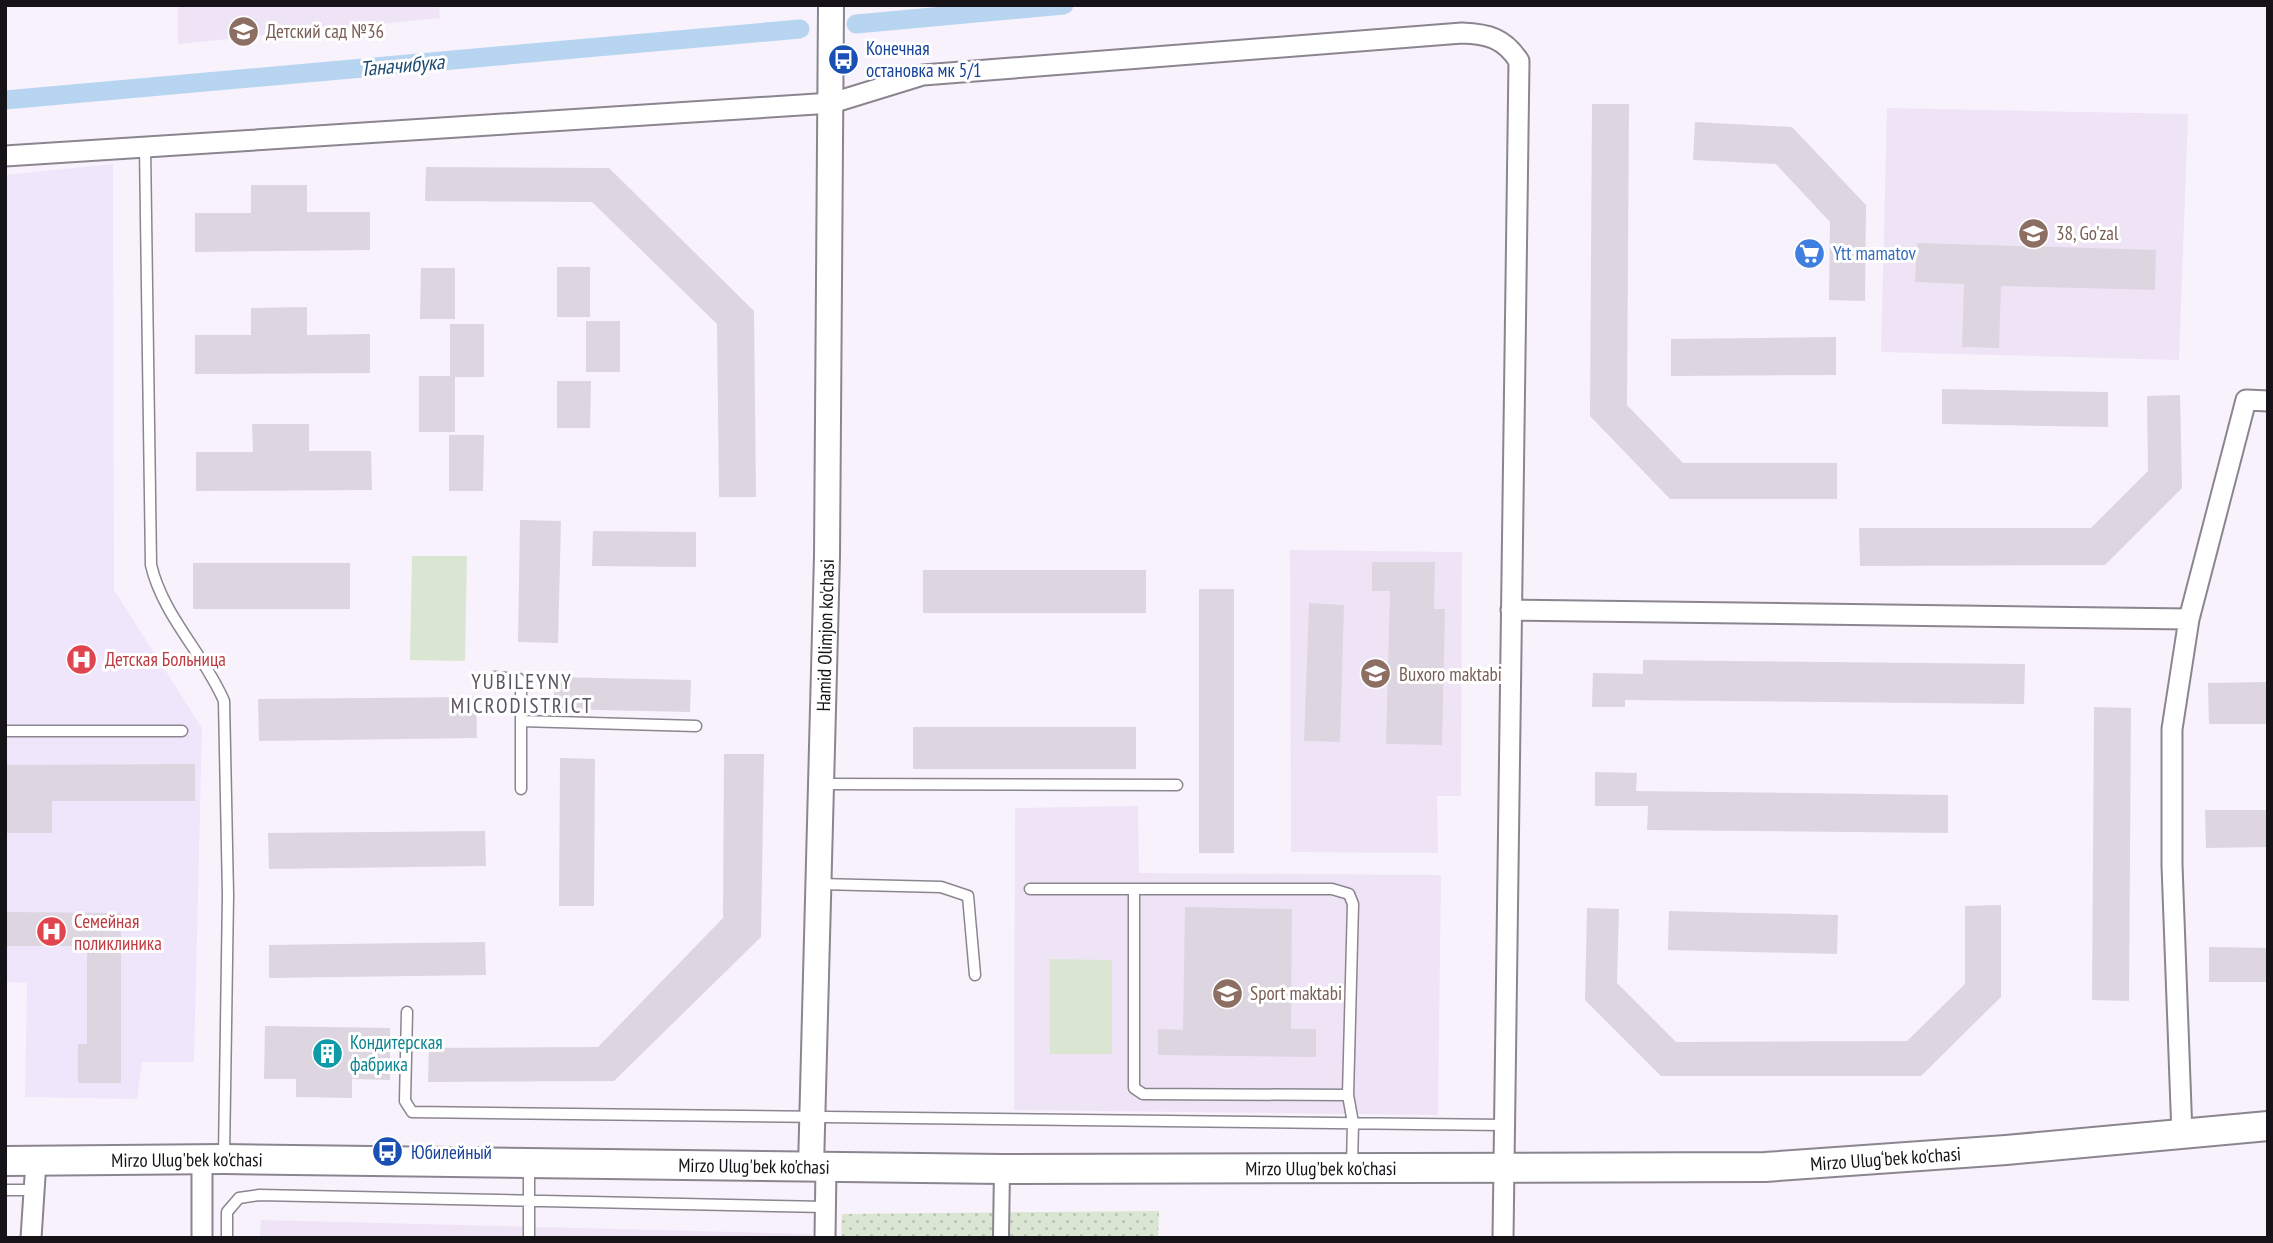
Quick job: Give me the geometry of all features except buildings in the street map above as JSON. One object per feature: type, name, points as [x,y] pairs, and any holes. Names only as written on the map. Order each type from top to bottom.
[{"type":"main road","name":"Mirzo Ulug‘bek ko'chasi","points":[[1502,1169],[1765,1167],[2268,1126]]},
{"type":"main road","name":"Mirzo Ulug'bek ko'chasi","points":[[5,1161],[213,1160],[1002,1169],[1502,1169]]},
{"type":"street","name":"Hamid Olimjon ko'chasi","points":[[818,1167],[812,1118],[821,784],[832,103],[831,12]]},
{"type":"street","points":[[5,156],[832,103],[923,75],[1462,33],[1496,37],[1510,47],[1519,61],[1503,1238]]},
{"type":"street","points":[[2182,1135],[2172,865],[2172,729],[2189,619],[2246,400],[2268,401]]},
{"type":"street","points":[[1511,610],[2189,619]]},
{"type":"street","points":[[202,1238],[213,1160]]},
{"type":"street","points":[[31,1238],[36,1161]]},
{"type":"street","points":[[818,1167],[826,1207],[825,1238]]},
{"type":"street","points":[[1001,1237],[1002,1169]]},
{"type":"lane","points":[[145,147],[151,565],[156,587],[214,678],[224,701],[228,895],[213,1160]]},
{"type":"lane","points":[[494,677],[519,679],[521,789]]},
{"type":"lane","points":[[521,721],[696,726]]},
{"type":"lane","points":[[5,731],[182,731]]},
{"type":"lane","points":[[821,784],[1177,785]]},
{"type":"lane","points":[[818,884],[941,887],[968,896],[975,975]]},
{"type":"lane","points":[[1030,889],[1332,889],[1349,894],[1353,904],[1349,1095],[1353,1123],[1352,1169]]},
{"type":"lane","points":[[1134,889],[1134,1088],[1143,1094],[1349,1095]]},
{"type":"lane","points":[[407,1012],[405,1101],[412,1112],[1503,1125]]},
{"type":"lane","points":[[528,1163],[529,1238]]},
{"type":"lane","points":[[5,1190],[34,1190]]},
{"type":"lane","points":[[227,1238],[227,1212],[239,1198],[259,1195],[826,1207]]},
{"type":"shaded area","name":"Детский сад №36","points":[[178,5],[439,5],[440,18],[178,44]]},
{"type":"shaded area","name":"38, Go'zal","points":[[1887,108],[2188,114],[2179,360],[1881,352]]},
{"type":"shaded area","name":"Детская Больница","points":[[113,164],[114,590],[202,728],[194,1062],[142,1062],[137,1099],[25,1097],[27,983],[5,982],[5,175]]},
{"type":"shaded area","name":"Buxoro maktabi","points":[[1290,550],[1462,552],[1461,796],[1437,796],[1438,853],[1291,852]]},
{"type":"shaded area","name":"Sport maktabi","points":[[1138,806],[1139,873],[1441,875],[1438,1115],[1014,1110],[1015,808]]},
{"type":"shaded area","points":[[261,1220],[811,1234],[811,1238],[260,1238]]},
{"type":"green space","points":[[412,556],[467,556],[465,661],[410,660]]},
{"type":"green space","points":[[1050,959],[1112,960],[1112,1054],[1050,1054]]},
{"type":"green space","points":[[1159,1211],[1158,1238],[841,1238],[842,1214]]},
{"type":"waterway","name":"Таначибука","points":[[856,24],[1064,5]]},
{"type":"waterway","name":"Таначибука","points":[[5,100],[800,29]]},
{"type":"place","name":"Детский сад №36","points":[[243,31]]},
{"type":"place","name":"Конечная остановка мк 5/1","points":[[843,59]]},
{"type":"place","name":"38, Go'zal","points":[[2033,233]]},
{"type":"place","name":"Ytt mamatov","points":[[1810,253]]},
{"type":"place","name":"Детская Больница","points":[[82,659]]},
{"type":"place","name":"Buxoro maktabi","points":[[1376,674]]},
{"type":"place","name":"Семейная поликлиника","points":[[51,932]]},
{"type":"place","name":"Sport maktabi","points":[[1227,993]]},
{"type":"place","name":"Кондитерская фабрика","points":[[327,1053]]},
{"type":"place","name":"Юбилейный","points":[[388,1152]]},
{"type":"district","name":"YUBILEYNY MICRODISTRICT","points":[[522,693]]}]
